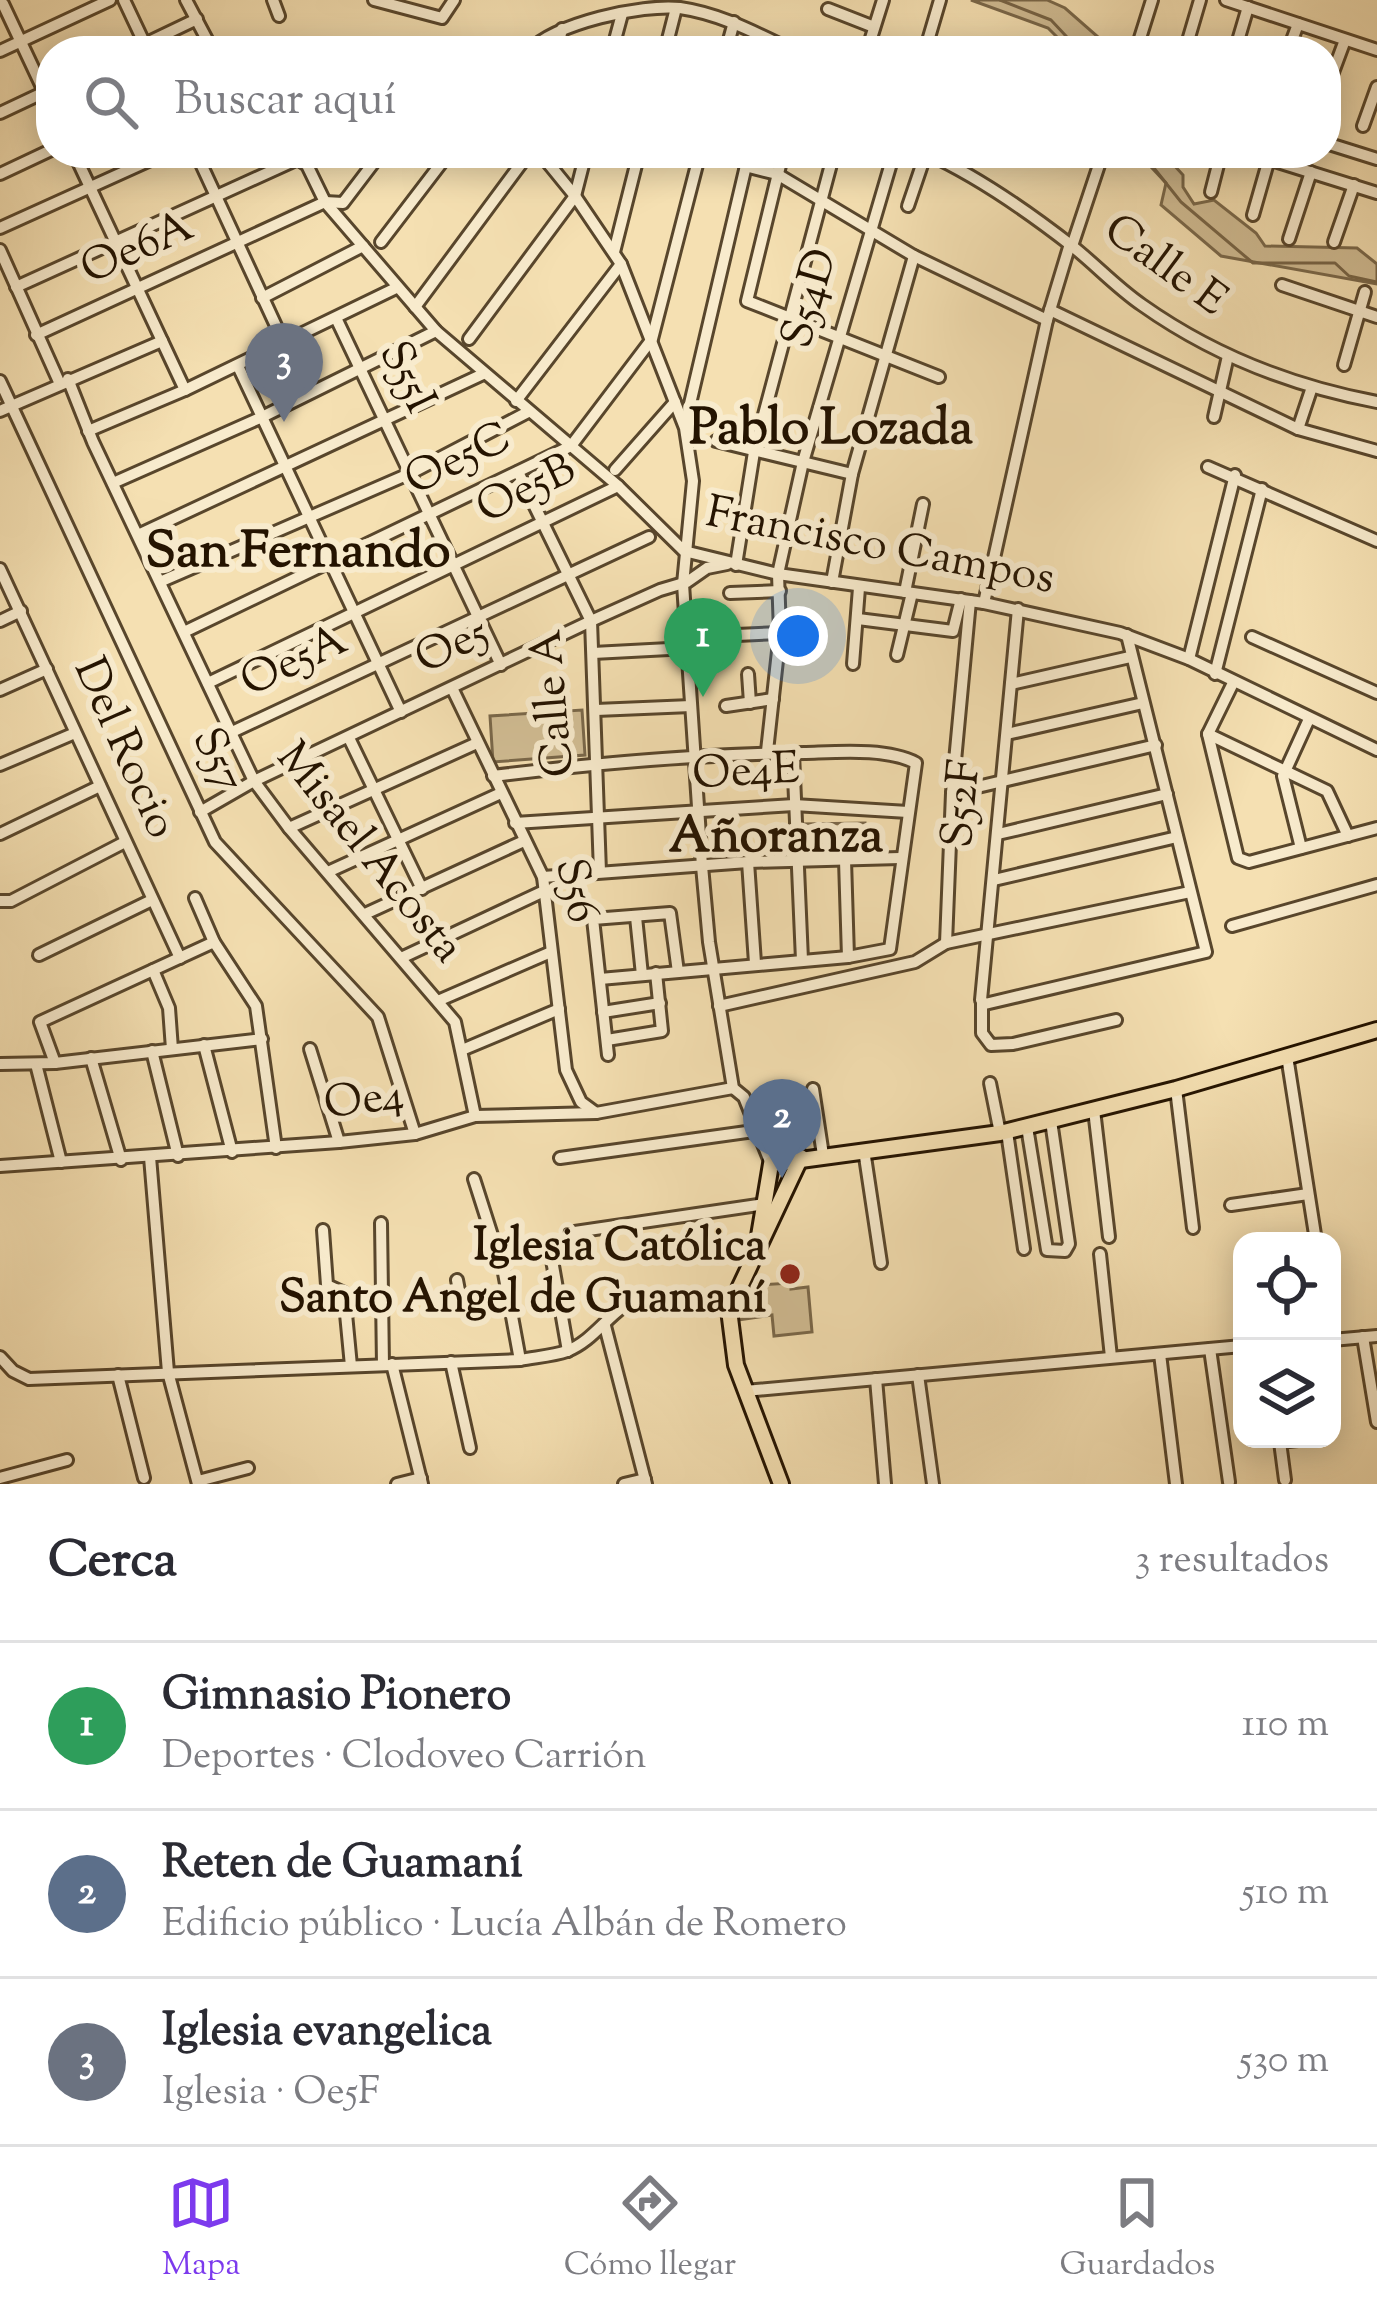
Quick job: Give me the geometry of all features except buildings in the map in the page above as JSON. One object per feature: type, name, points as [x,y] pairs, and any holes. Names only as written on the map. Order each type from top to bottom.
[{"type":"main road","points":[[772,1197],[771,1163],[1004,1132],[1377,1030]]},
{"type":"main road","points":[[781,1484],[736,1365],[729,1310],[772,1197],[801,1157]]},
{"type":"street","points":[[0,51],[110,0]]},
{"type":"street","points":[[124,0],[141,36]]},
{"type":"street","points":[[186,0],[206,36]]},
{"type":"street","points":[[273,0],[279,16]]},
{"type":"street","points":[[374,0],[405,4],[442,18],[454,0]]},
{"type":"street","points":[[871,36],[883,0]]},
{"type":"street","points":[[929,36],[940,0]]},
{"type":"street","points":[[1140,36],[1151,0]]},
{"type":"street","points":[[1189,36],[1200,0]]},
{"type":"street","points":[[1226,0],[1258,6],[1333,36]]},
{"type":"street","points":[[5,2],[36,70]]},
{"type":"street","points":[[1243,36],[1258,6]]},
{"type":"street","points":[[669,36],[676,8]]},
{"type":"street","points":[[546,36],[622,14],[676,8],[734,22],[758,36]]},
{"type":"street","points":[[828,9],[874,27]]},
{"type":"street","points":[[616,36],[622,14]]},
{"type":"street","points":[[167,36],[197,20]]},
{"type":"street","points":[[731,36],[734,22]]},
{"type":"street","points":[[1294,36],[1298,24]]},
{"type":"street","points":[[560,36],[562,29]]},
{"type":"street","points":[[1341,39],[1377,50]]},
{"type":"street","points":[[1341,51],[1345,40]]},
{"type":"street","points":[[1363,126],[1377,87]]},
{"type":"street","points":[[0,113],[36,96]]},
{"type":"street","points":[[1341,148],[1377,159]]},
{"type":"street","points":[[0,174],[36,157]]},
{"type":"street","points":[[82,168],[185,390]]},
{"type":"street","points":[[0,228],[133,168]]},
{"type":"street","points":[[203,168],[283,341]]},
{"type":"street","points":[[16,287],[280,168]]},
{"type":"street","name":"Francisco Campos","points":[[306,168],[325,202],[436,331],[618,486],[684,551],[778,574],[1018,609],[1126,635],[1189,659],[1377,751]]},
{"type":"street","name":"Oe6A","points":[[36,335],[325,202],[343,203],[370,168]]},
{"type":"street","points":[[381,242],[438,168]]},
{"type":"street","points":[[415,308],[518,168]]},
{"type":"street","points":[[552,168],[621,264],[685,428],[693,481],[683,584],[713,968],[733,1088],[744,1097],[771,1163]]},
{"type":"street","points":[[469,339],[575,196],[582,168]]},
{"type":"street","points":[[614,252],[635,168]]},
{"type":"street","points":[[571,446],[652,339],[696,168]]},
{"type":"street","points":[[685,428],[745,168]]},
{"type":"street","points":[[765,168],[914,256],[1298,429],[1377,452]]},
{"type":"street","points":[[779,168],[747,302],[938,377]]},
{"type":"street","points":[[820,198],[829,168]]},
{"type":"street","name":"S54D","points":[[767,752],[780,633],[778,574],[803,462],[889,168]]},
{"type":"street","points":[[908,206],[921,168]]},
{"type":"street","name":"Calle E","points":[[962,168],[1071,245],[1142,305],[1228,356],[1264,374],[1377,403]]},
{"type":"street","points":[[984,603],[1048,315],[1098,168]]},
{"type":"street","points":[[1211,191],[1217,168]]},
{"type":"street","points":[[1253,214],[1267,168]]},
{"type":"street","points":[[1297,168],[1377,193]]},
{"type":"street","points":[[1289,239],[1311,172]]},
{"type":"street","points":[[1334,242],[1354,185]]},
{"type":"street","name":"S54D","points":[[733,564],[754,452],[820,198]]},
{"type":"street","points":[[262,298],[363,246]]},
{"type":"street","name":"Misael Acosta","points":[[0,250],[36,335],[140,534],[254,781],[455,1022],[475,1116]]},
{"type":"street","points":[[832,582],[852,475],[914,256]]},
{"type":"street","points":[[516,401],[621,264]]},
{"type":"street","points":[[1282,285],[1377,317]]},
{"type":"street","points":[[88,431],[238,366],[396,288]]},
{"type":"street","points":[[1344,365],[1365,292]]},
{"type":"street","name":"S55I","points":[[336,318],[501,665]]},
{"type":"street","points":[[113,483],[260,418],[436,331]]},
{"type":"street","points":[[6,408],[162,341]]},
{"type":"street","points":[[1214,417],[1228,356]]},
{"type":"street","points":[[238,366],[401,712]]},
{"type":"street","points":[[140,534],[483,374]]},
{"type":"street","name":"S57","points":[[0,382],[6,408],[215,842],[378,1017],[415,1134]]},
{"type":"street","points":[[1298,429],[1312,387]]},
{"type":"street","points":[[615,470],[675,403]]},
{"type":"street","points":[[162,581],[411,473],[528,412]]},
{"type":"street","points":[[716,441],[852,475]]},
{"type":"street","name":"Oe5C","points":[[184,632],[571,446]]},
{"type":"street","points":[[1208,467],[1377,541]]},
{"type":"street","name":"Calle A","points":[[518,472],[591,622],[600,872]]},
{"type":"street","points":[[1189,659],[1235,475]]},
{"type":"street","name":"Oe5B","points":[[208,683],[618,486]]},
{"type":"street","points":[[1215,674],[1262,489]]},
{"type":"street","points":[[897,655],[923,504]]},
{"type":"street","name":"Oe5A","points":[[232,732],[649,537]]},
{"type":"street","name":"Oe5","points":[[200,812],[254,781],[591,622],[683,584],[707,568],[733,564]]},
{"type":"street","name":"Del Rocio","points":[[0,568],[180,958]]},
{"type":"street","points":[[853,664],[859,587]]},
{"type":"street","points":[[730,593],[780,591]]},
{"type":"street","points":[[858,619],[952,632],[965,600]]},
{"type":"street","points":[[946,943],[965,600]]},
{"type":"street","name":"S52F","points":[[983,1003],[1018,609]]},
{"type":"street","points":[[0,621],[21,611]]},
{"type":"street","points":[[737,635],[780,633]]},
{"type":"street","points":[[1116,1020],[1013,1044],[991,1045],[982,1033],[983,1003],[1204,953],[1126,635]]},
{"type":"street","points":[[1252,637],[1377,693]]},
{"type":"street","points":[[593,653],[688,648]]},
{"type":"street","points":[[1011,684],[1130,657]]},
{"type":"street","points":[[0,690],[47,669]]},
{"type":"street","points":[[748,674],[750,703]]},
{"type":"street","points":[[1233,683],[1208,734],[1238,858],[1250,862],[1377,828]]},
{"type":"street","name":"S56","points":[[452,690],[543,884],[566,1070],[580,1102],[596,1113]]},
{"type":"street","points":[[726,706],[773,699]]},
{"type":"street","points":[[1007,734],[1143,703]]},
{"type":"street","points":[[596,710],[691,706]]},
{"type":"street","points":[[1301,848],[1285,769],[1309,719]]},
{"type":"street","points":[[0,765],[76,733]]},
{"type":"street","points":[[1208,734],[1327,791],[1348,836]]},
{"type":"street","points":[[349,738],[422,889]]},
{"type":"street","points":[[289,828],[477,743]]},
{"type":"street","points":[[952,793],[1156,745]]},
{"type":"street","points":[[493,776],[598,763],[767,752],[878,755],[916,763],[899,858],[890,949],[848,957],[600,979]]},
{"type":"street","points":[[793,753],[802,959]]},
{"type":"street","points":[[0,834],[100,786]]},
{"type":"street","points":[[330,872],[501,794]]},
{"type":"street","points":[[998,834],[1167,794]]},
{"type":"street","name":"Oe4E","points":[[515,823],[794,806],[908,812]]},
{"type":"street","points":[[994,880],[1178,837]]},
{"type":"street","points":[[365,914],[524,841]]},
{"type":"street","points":[[0,901],[11,901],[124,842]]},
{"type":"street","points":[[401,958],[543,884],[600,872],[899,858]]},
{"type":"street","points":[[845,860],[848,957]]},
{"type":"street","points":[[748,862],[754,963]]},
{"type":"street","points":[[1232,926],[1377,885]]},
{"type":"street","points":[[719,1006],[916,962],[946,943],[1190,892]]},
{"type":"street","points":[[195,898],[214,942],[256,1006],[276,1148]]},
{"type":"street","points":[[39,955],[152,900]]},
{"type":"street","points":[[608,1055],[593,919],[671,914],[678,972]]},
{"type":"street","points":[[607,1040],[662,1031],[636,917]]},
{"type":"street","points":[[55,1063],[40,1022],[214,942]]},
{"type":"street","points":[[440,1000],[551,952]]},
{"type":"street","points":[[154,970],[169,1008],[172,1048]]},
{"type":"street","points":[[603,1012],[659,1003]]},
{"type":"street","points":[[461,1050],[559,1009]]},
{"type":"street","points":[[0,1064],[55,1063],[262,1039]]},
{"type":"street","points":[[204,1046],[232,1152]]},
{"type":"street","points":[[310,1049],[339,1142]]},
{"type":"street","points":[[152,1051],[178,1156]]},
{"type":"street","points":[[1287,1057],[1314,1232]]},
{"type":"street","points":[[91,1058],[121,1160]]},
{"type":"street","points":[[36,1064],[61,1162]]},
{"type":"street","points":[[990,1082],[1004,1132],[1024,1249]]},
{"type":"street","name":"Oe4","points":[[2,1166],[232,1152],[415,1134],[475,1116],[596,1113],[733,1088]]},
{"type":"street","points":[[1176,1088],[1193,1228]]},
{"type":"street","points":[[813,1089],[823,1154]]},
{"type":"street","points":[[1094,1110],[1109,1237]]},
{"type":"street","points":[[1028,1126],[1047,1250],[1068,1250],[1051,1120]]},
{"type":"street","points":[[560,1158],[760,1130]]},
{"type":"street","points":[[864,1150],[881,1263]]},
{"type":"street","points":[[0,1152],[2,1166]]},
{"type":"street","points":[[150,1157],[169,1372],[198,1482],[248,1468]]},
{"type":"street","points":[[474,1178],[508,1297],[520,1360]]},
{"type":"street","points":[[1231,1205],[1308,1194]]},
{"type":"street","points":[[568,1233],[772,1197]]},
{"type":"street","points":[[381,1223],[387,1365],[422,1481],[398,1484]]},
{"type":"street","points":[[323,1230],[327,1285],[344,1293],[351,1366]]},
{"type":"street","points":[[1100,1254],[1112,1357]]},
{"type":"street","points":[[551,1260],[568,1351]]},
{"type":"street","points":[[457,1280],[460,1296],[508,1297]]},
{"type":"street","points":[[0,1357],[29,1379],[520,1360],[568,1351],[605,1326],[620,1308],[647,1296],[668,1295],[729,1310]]},
{"type":"street","points":[[605,1326],[646,1481],[624,1484]]},
{"type":"street","points":[[1370,1336],[1377,1422]]},
{"type":"street","points":[[745,1391],[1233,1347]]},
{"type":"street","points":[[1210,1349],[1229,1482]]},
{"type":"street","points":[[1160,1354],[1176,1484]]},
{"type":"street","points":[[451,1362],[470,1448]]},
{"type":"street","points":[[118,1375],[144,1478]]},
{"type":"street","points":[[918,1375],[933,1484]]},
{"type":"street","points":[[876,1379],[885,1484]]},
{"type":"street","points":[[1281,1448],[1285,1480]]},
{"type":"street","points":[[0,1478],[68,1460]]},
{"type":"shaded area","points":[[971,0],[1047,0],[1065,8],[1097,36],[1056,36],[1048,28]]},
{"type":"shaded area","points":[[1152,168],[1177,168],[1194,204],[1214,200],[1256,233],[1265,246],[1357,248],[1377,264],[1377,284],[1221,256],[1161,205],[1166,183]]},
{"type":"shaded area","points":[[582,710],[585,755],[493,762],[490,716]]},
{"type":"shaded area","points":[[865,823],[865,853],[802,853],[802,824]]},
{"type":"shaded area","points":[[791,1283],[791,1289],[808,1287],[812,1332],[774,1336],[772,1315],[738,1320],[737,1309],[758,1306],[760,1285]]},
{"type":"waterway","points":[[1000,0],[1051,20],[1066,36]]},
{"type":"waterway","points":[[1154,168],[1181,202],[1253,263],[1335,263],[1349,276],[1377,282]]},
{"type":"place","name":"Iglesia evangelica","points":[[284,422]]},
{"type":"place","name":"Gimnasio Pionero","points":[[703,697]]},
{"type":"place","name":"Reten de Guamaní","points":[[782,1178]]},
{"type":"place","name":"Iglesia Católica Santo Angel de Guamaní","points":[[790,1274]]},
{"type":"district","name":"Pablo Lozada","points":[[831,430]]},
{"type":"district","name":"San Fernando","points":[[298,553]]},
{"type":"district","name":"Añoranza","points":[[776,838]]}]
